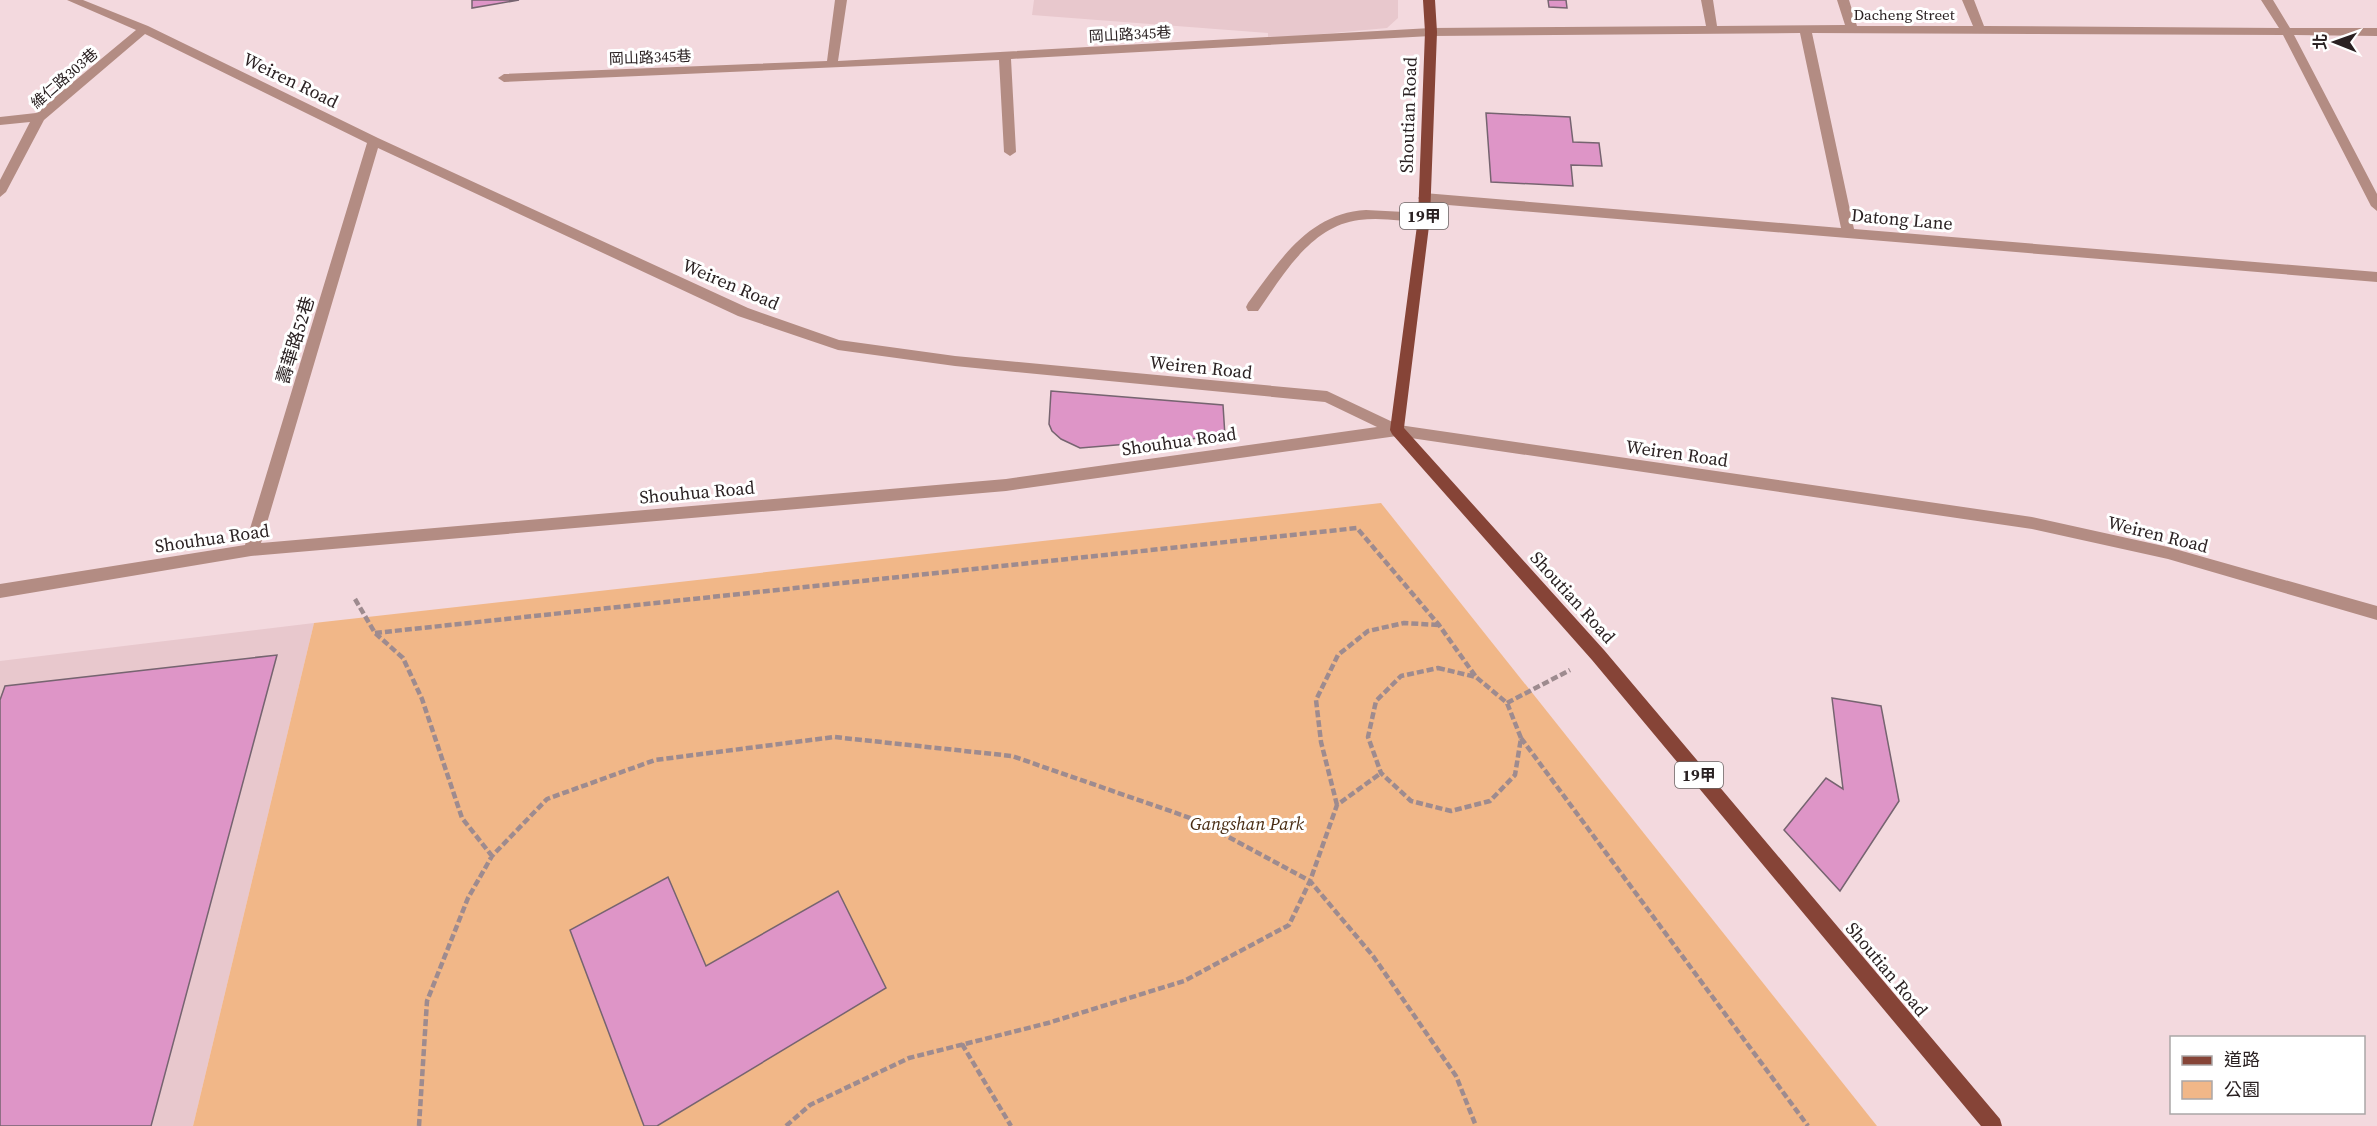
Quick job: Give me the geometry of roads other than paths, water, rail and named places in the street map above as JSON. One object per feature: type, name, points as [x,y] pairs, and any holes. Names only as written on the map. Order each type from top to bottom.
[{"type":"main road","name":"Shoutian Road","points":[[1429,0],[1431,32],[1424,218],[1397,430],[1598,655],[1992,1126]]},
{"type":"street","name":"Weiren Road","points":[[73,0],[144,29],[374,141],[743,312],[838,345],[955,362],[1327,397],[1397,430],[2032,523],[2168,553],[2377,612]]},
{"type":"street","points":[[832,65],[841,0]]},
{"type":"street","points":[[1707,0],[1712,30]]},
{"type":"street","points":[[1843,0],[1852,29]]},
{"type":"street","points":[[1968,0],[1980,30]]},
{"type":"street","points":[[2267,0],[2287,32],[2377,206]]},
{"type":"street","name":"維仁路303巷","points":[[0,192],[39,117],[144,29]]},
{"type":"street","points":[[1805,29],[1848,233]]},
{"type":"street","name":"Dacheng Street","points":[[1431,32],[1805,29],[2377,32]]},
{"type":"street","name":"岡山路345巷","points":[[504,78],[832,65],[1431,32]]},
{"type":"street","points":[[1005,56],[1010,152]]},
{"type":"street","points":[[0,121],[39,117]]},
{"type":"street","name":"壽華路52巷","points":[[251,550],[374,141]]},
{"type":"street","name":"Datong Lane","points":[[1424,198],[2377,277]]},
{"type":"street","points":[[1253,307],[1295,251],[1322,227],[1358,215],[1424,218]]},
{"type":"street","name":"Shouhua Road","points":[[0,591],[251,550],[1006,485],[1397,430]]},
{"type":"park label","name":"Gangshan Park","points":[[1247,823]]}]
